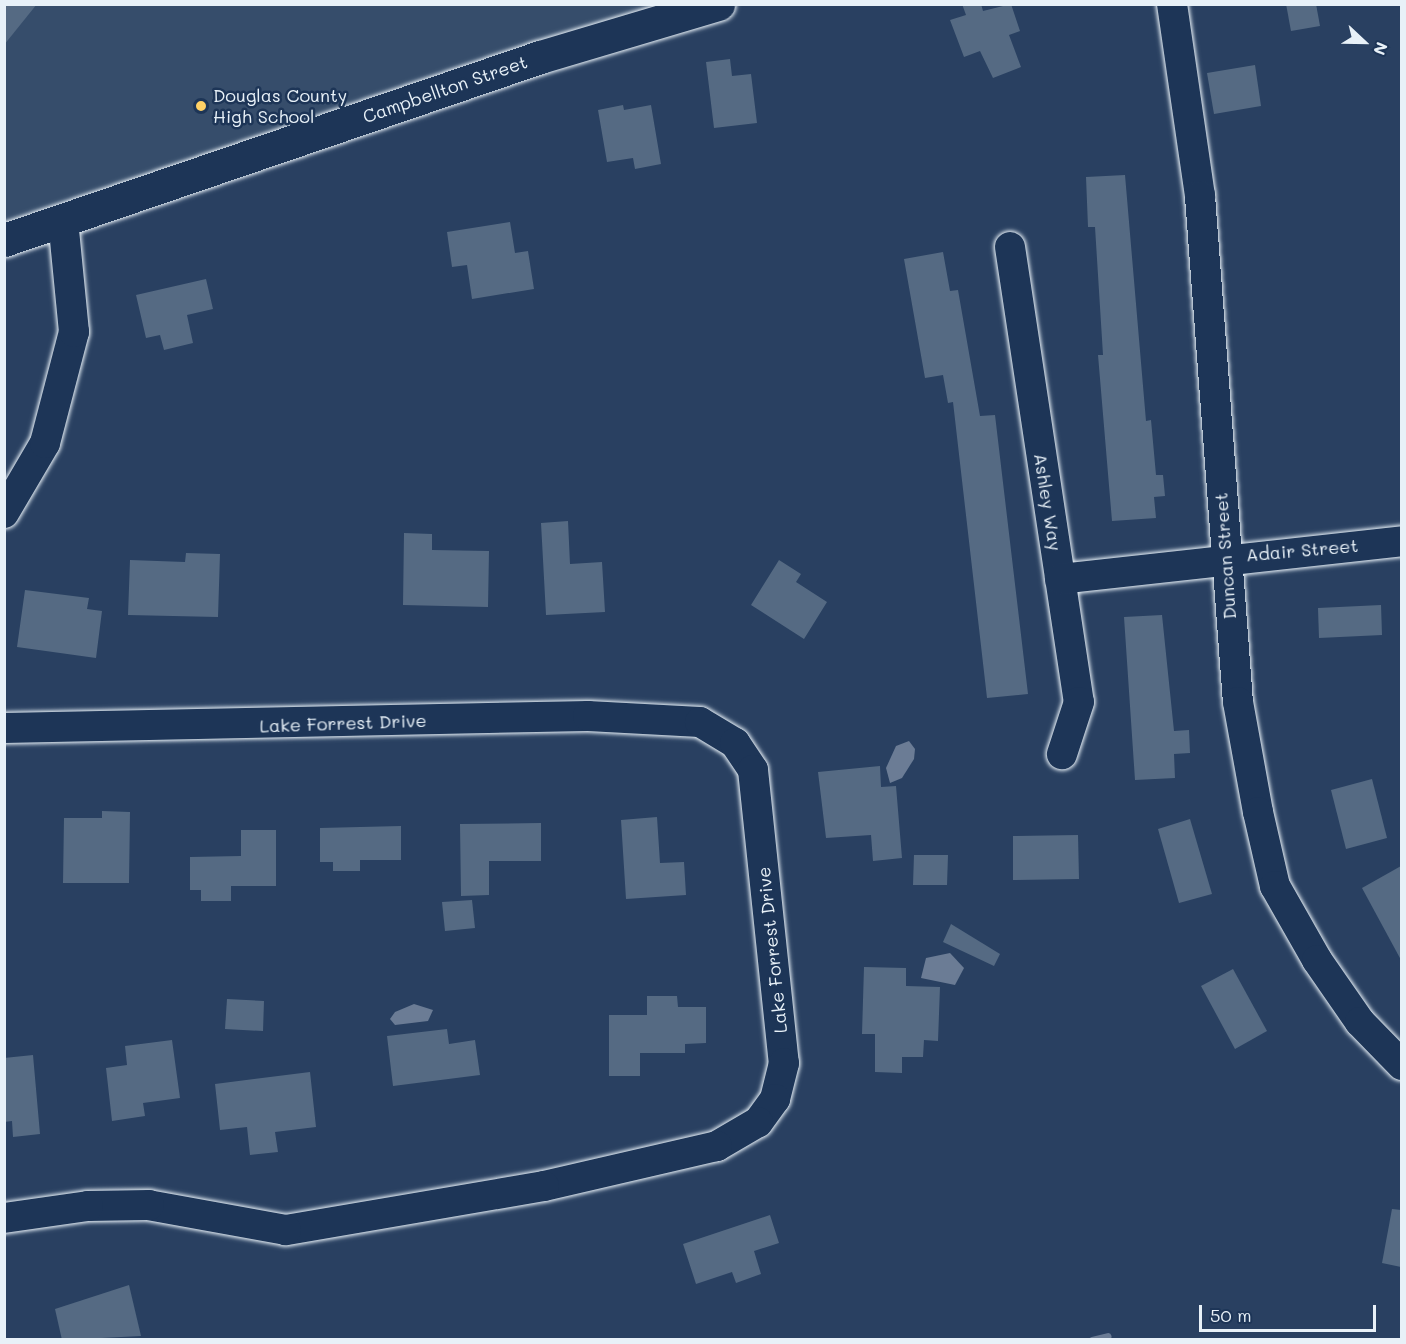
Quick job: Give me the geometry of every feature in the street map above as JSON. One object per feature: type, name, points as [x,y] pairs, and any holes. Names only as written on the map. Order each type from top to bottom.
[{"type":"main road","name":"Campbellton Street","points":[[4,240],[540,57],[718,4]]},
{"type":"street","name":"Duncan Street","points":[[1172,4],[1200,196],[1238,702],[1275,886],[1360,1022],[1401,1065]]},
{"type":"street","points":[[4,513],[45,442],[74,332],[63,220]]},
{"type":"street","name":"Ashley Way","points":[[1010,247],[1079,702],[1062,754]]},
{"type":"street","name":"Adair Street","points":[[1060,579],[1227,557],[1401,541]]},
{"type":"street","name":"Lake Forrest Drive","points":[[4,729],[588,716],[700,722],[735,743],[753,770],[784,1063],[775,1099],[758,1122],[717,1146],[544,1186],[286,1230],[149,1205],[88,1206],[4,1218]]},
{"type":"shaded area","name":"Douglas County High School","points":[[5,5],[718,5],[5,236]]},
{"type":"shaded area","points":[[909,741],[915,749],[914,759],[902,778],[890,783],[886,768],[896,746]]},
{"type":"shaded area","points":[[950,953],[964,968],[955,985],[921,978],[926,958]]},
{"type":"shaded area","points":[[414,1004],[433,1010],[428,1021],[395,1025],[390,1019],[395,1012]]},
{"type":"building","points":[[4,4],[37,4],[4,45]]},
{"type":"building","points":[[962,4],[981,4],[983,11],[1011,4],[1020,31],[1009,35],[1021,67],[993,78],[980,51],[964,57],[950,20],[966,15]]},
{"type":"building","points":[[1286,4],[1316,4],[1320,26],[1291,31]]},
{"type":"building","points":[[730,59],[732,76],[751,74],[757,123],[714,128],[706,62]]},
{"type":"building","points":[[1255,65],[1261,106],[1214,114],[1207,73]]},
{"type":"building","points":[[623,105],[624,110],[651,105],[661,164],[635,169],[633,158],[607,162],[598,110]]},
{"type":"building","points":[[1125,175],[1146,421],[1151,420],[1156,475],[1163,475],[1165,496],[1154,497],[1156,518],[1112,521],[1098,355],[1103,355],[1095,227],[1088,227],[1086,177]]},
{"type":"building","points":[[510,222],[515,253],[528,251],[534,289],[472,299],[467,265],[452,267],[447,232]]},
{"type":"building","points":[[943,252],[950,291],[958,290],[980,416],[995,415],[1028,694],[987,698],[953,402],[948,403],[943,375],[925,378],[904,259]]},
{"type":"building","points":[[206,279],[213,309],[187,315],[193,343],[164,350],[160,335],[146,338],[136,295]]},
{"type":"building","points":[[568,521],[570,564],[602,562],[605,612],[546,615],[541,523]]},
{"type":"building","points":[[404,533],[432,534],[432,550],[489,551],[488,607],[403,605]]},
{"type":"building","points":[[186,553],[220,554],[218,617],[128,615],[130,560],[185,562]]},
{"type":"building","points":[[779,560],[801,574],[796,582],[827,602],[804,639],[751,605]]},
{"type":"building","points":[[25,590],[89,598],[87,609],[102,611],[96,658],[17,647]]},
{"type":"building","points":[[1381,605],[1382,635],[1319,638],[1318,608]]},
{"type":"building","points":[[1162,615],[1174,731],[1189,730],[1190,753],[1174,754],[1175,778],[1135,780],[1124,617]]},
{"type":"building","points":[[880,766],[881,787],[896,786],[902,858],[873,861],[871,835],[826,838],[818,772]]},
{"type":"building","points":[[1372,779],[1387,838],[1346,849],[1331,790]]},
{"type":"building","points":[[102,811],[130,812],[129,883],[63,883],[64,818],[102,818]]},
{"type":"building","points":[[657,817],[660,863],[684,862],[686,895],[626,899],[621,820]]},
{"type":"building","points":[[1190,819],[1212,894],[1179,903],[1158,829]]},
{"type":"building","points":[[541,823],[541,861],[489,861],[489,895],[461,896],[460,824]]},
{"type":"building","points":[[401,826],[401,860],[360,860],[360,871],[333,871],[333,862],[320,862],[320,828]]},
{"type":"building","points":[[241,830],[276,830],[276,886],[231,886],[231,901],[201,901],[201,890],[190,890],[190,857],[241,856]]},
{"type":"building","points":[[1078,835],[1079,879],[1013,880],[1013,836]]},
{"type":"building","points":[[914,855],[948,855],[947,885],[913,885]]},
{"type":"building","points":[[1401,866],[1401,960],[1362,888]]},
{"type":"building","points":[[472,900],[475,928],[445,931],[442,902]]},
{"type":"building","points":[[951,924],[1000,954],[994,966],[943,942]]},
{"type":"building","points":[[864,967],[906,968],[906,986],[940,987],[938,1041],[924,1040],[923,1057],[902,1057],[902,1073],[875,1072],[875,1034],[862,1034]]},
{"type":"building","points":[[1233,969],[1267,1031],[1235,1049],[1201,986]]},
{"type":"building","points":[[647,996],[677,996],[678,1007],[706,1007],[706,1043],[685,1044],[685,1053],[640,1053],[640,1076],[609,1076],[609,1015],[647,1015]]},
{"type":"building","points":[[227,999],[264,1001],[263,1031],[225,1029]]},
{"type":"building","points":[[447,1029],[449,1044],[475,1040],[480,1075],[393,1086],[387,1036]]},
{"type":"building","points":[[172,1040],[180,1098],[143,1103],[145,1116],[112,1121],[106,1068],[127,1065],[125,1046]]},
{"type":"building","points":[[33,1055],[40,1134],[13,1137],[12,1121],[4,1122],[4,1058]]},
{"type":"building","points":[[310,1072],[316,1127],[275,1132],[278,1152],[250,1155],[247,1127],[220,1130],[215,1084]]},
{"type":"building","points":[[1392,1209],[1401,1210],[1401,1267],[1382,1263]]},
{"type":"building","points":[[770,1215],[779,1243],[754,1251],[761,1274],[736,1283],[732,1272],[696,1284],[683,1244]]},
{"type":"building","points":[[129,1285],[141,1336],[62,1340],[55,1309]]},
{"type":"waterway","points":[[1092,1340],[1108,1336]]},
{"type":"place","name":"Douglas County High School","points":[[201,106]]}]
